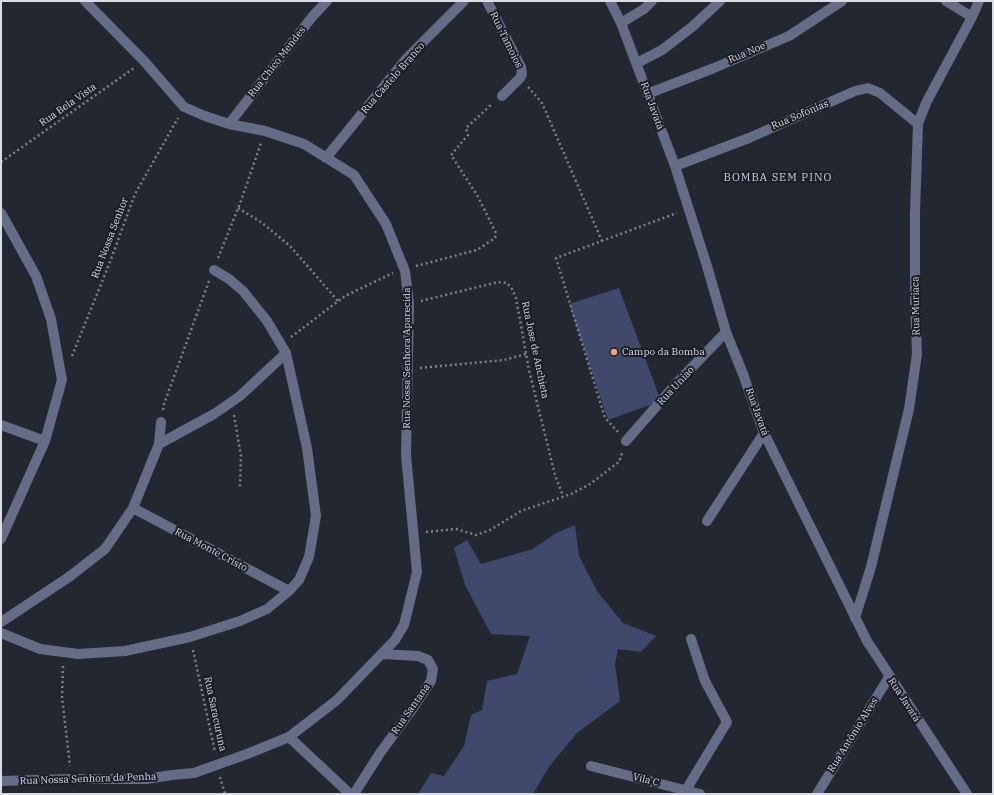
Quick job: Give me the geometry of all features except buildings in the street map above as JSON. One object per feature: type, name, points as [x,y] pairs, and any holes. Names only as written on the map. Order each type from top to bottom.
[{"type":"street","name":"Rua Nossa Senhora Aparecida","points":[[85,1],[144,61],[184,107],[229,124],[264,131],[304,144],[354,175],[386,224],[405,271],[408,304],[406,455],[417,572]]},
{"type":"street","name":"Rua Chico Mendes","points":[[229,124],[327,1]]},
{"type":"street","name":"Rua Castelo Branco","points":[[326,158],[407,58],[464,1]]},
{"type":"street","name":"Rua Tamoios","points":[[487,1],[521,67],[522,74],[520,78],[502,96]]},
{"type":"street","name":"Rua Javatá","points":[[610,1],[637,62],[647,94],[675,166],[707,266],[726,332],[764,433],[867,641],[889,677],[967,794]]},
{"type":"street","points":[[621,23],[644,9],[652,1]]},
{"type":"street","points":[[637,62],[662,50],[692,27],[720,1]]},
{"type":"street","name":"Rua Noe","points":[[647,94],[714,68],[789,36],[842,1]]},
{"type":"street","points":[[946,1],[972,17]]},
{"type":"street","name":"Rua Muriaca","points":[[855,618],[871,567],[909,409],[917,354],[915,304],[915,212],[918,124],[926,104],[979,1]]},
{"type":"street","name":"Rua Sofonias","points":[[675,166],[749,138],[855,91],[868,88],[880,93],[918,124]]},
{"type":"street","points":[[1,213],[36,276],[51,319],[62,380],[45,441],[1,539]]},
{"type":"street","points":[[1,633],[40,649],[78,654],[125,650],[190,637],[240,621],[267,609],[289,591],[298,580],[309,557],[316,516],[307,448],[283,349],[268,321],[243,291],[229,279],[214,270]]},
{"type":"street","name":"Rua Uniao","points":[[626,442],[675,385],[726,332]]},
{"type":"street","points":[[160,444],[214,414],[240,396],[283,349]]},
{"type":"street","points":[[1,622],[70,578],[105,549],[133,508],[160,444],[160,422]]},
{"type":"street","points":[[1,425],[45,441]]},
{"type":"street","points":[[707,520],[764,433]]},
{"type":"street","name":"Rua Monte Cristo","points":[[133,508],[289,591]]},
{"type":"street","name":"Rua Nossa Senhora da Penha","points":[[1,781],[146,779],[194,773],[289,737],[337,700],[395,640],[404,625],[417,572]]},
{"type":"street","points":[[686,790],[727,722],[705,681],[691,639]]},
{"type":"street","name":"Rua Santana","points":[[354,794],[380,752],[431,681],[433,669],[428,660],[418,656],[383,654]]},
{"type":"street","name":"Rua Antônio Alves","points":[[817,794],[889,677]]},
{"type":"street","points":[[289,737],[350,794]]},
{"type":"street","name":"Vila C","points":[[591,766],[700,794]]},
{"type":"path","name":"Rua Bela Vista","points":[[1,162],[144,61]]},
{"type":"path","points":[[520,78],[542,103],[602,241]]},
{"type":"path","points":[[283,349],[338,301],[390,274],[477,250],[494,238],[496,233],[476,195],[451,155],[468,135],[466,128],[502,96]]},
{"type":"path","name":"Rua Nossa Senhor","points":[[70,360],[110,262],[135,194],[184,107]]},
{"type":"path","points":[[238,208],[261,222],[290,246],[338,301]]},
{"type":"path","points":[[413,533],[456,529],[476,536],[490,530],[520,511],[590,484],[619,462],[626,442],[605,418],[556,258],[688,209]]},
{"type":"path","name":"Rua Jose de Anchieta","points":[[408,304],[498,282],[507,283],[516,298],[526,354],[555,475],[562,496]]},
{"type":"path","points":[[408,358],[420,368],[504,360],[526,354]]},
{"type":"path","points":[[229,404],[236,418],[241,456],[240,487]]},
{"type":"path","name":"Rua Saracuruna","points":[[190,637],[217,764],[225,794]]},
{"type":"path","points":[[63,652],[62,697],[71,779]]},
{"type":"shaded area","name":"Campo da Bomba","points":[[619,288],[661,401],[608,420],[569,304]]},
{"type":"shaded area","points":[[575,525],[579,556],[597,591],[623,623],[656,636],[641,652],[618,649],[615,664],[620,701],[577,733],[548,768],[533,794],[418,794],[431,773],[444,776],[464,746],[471,715],[482,710],[487,681],[517,674],[530,636],[491,634],[465,585],[454,548],[467,540],[481,564],[533,549],[556,533]]},
{"type":"place","name":"Campo da Bomba","points":[[614,352]]},
{"type":"district","name":"BOMBA SEM PINO","points":[[778,178]]}]
